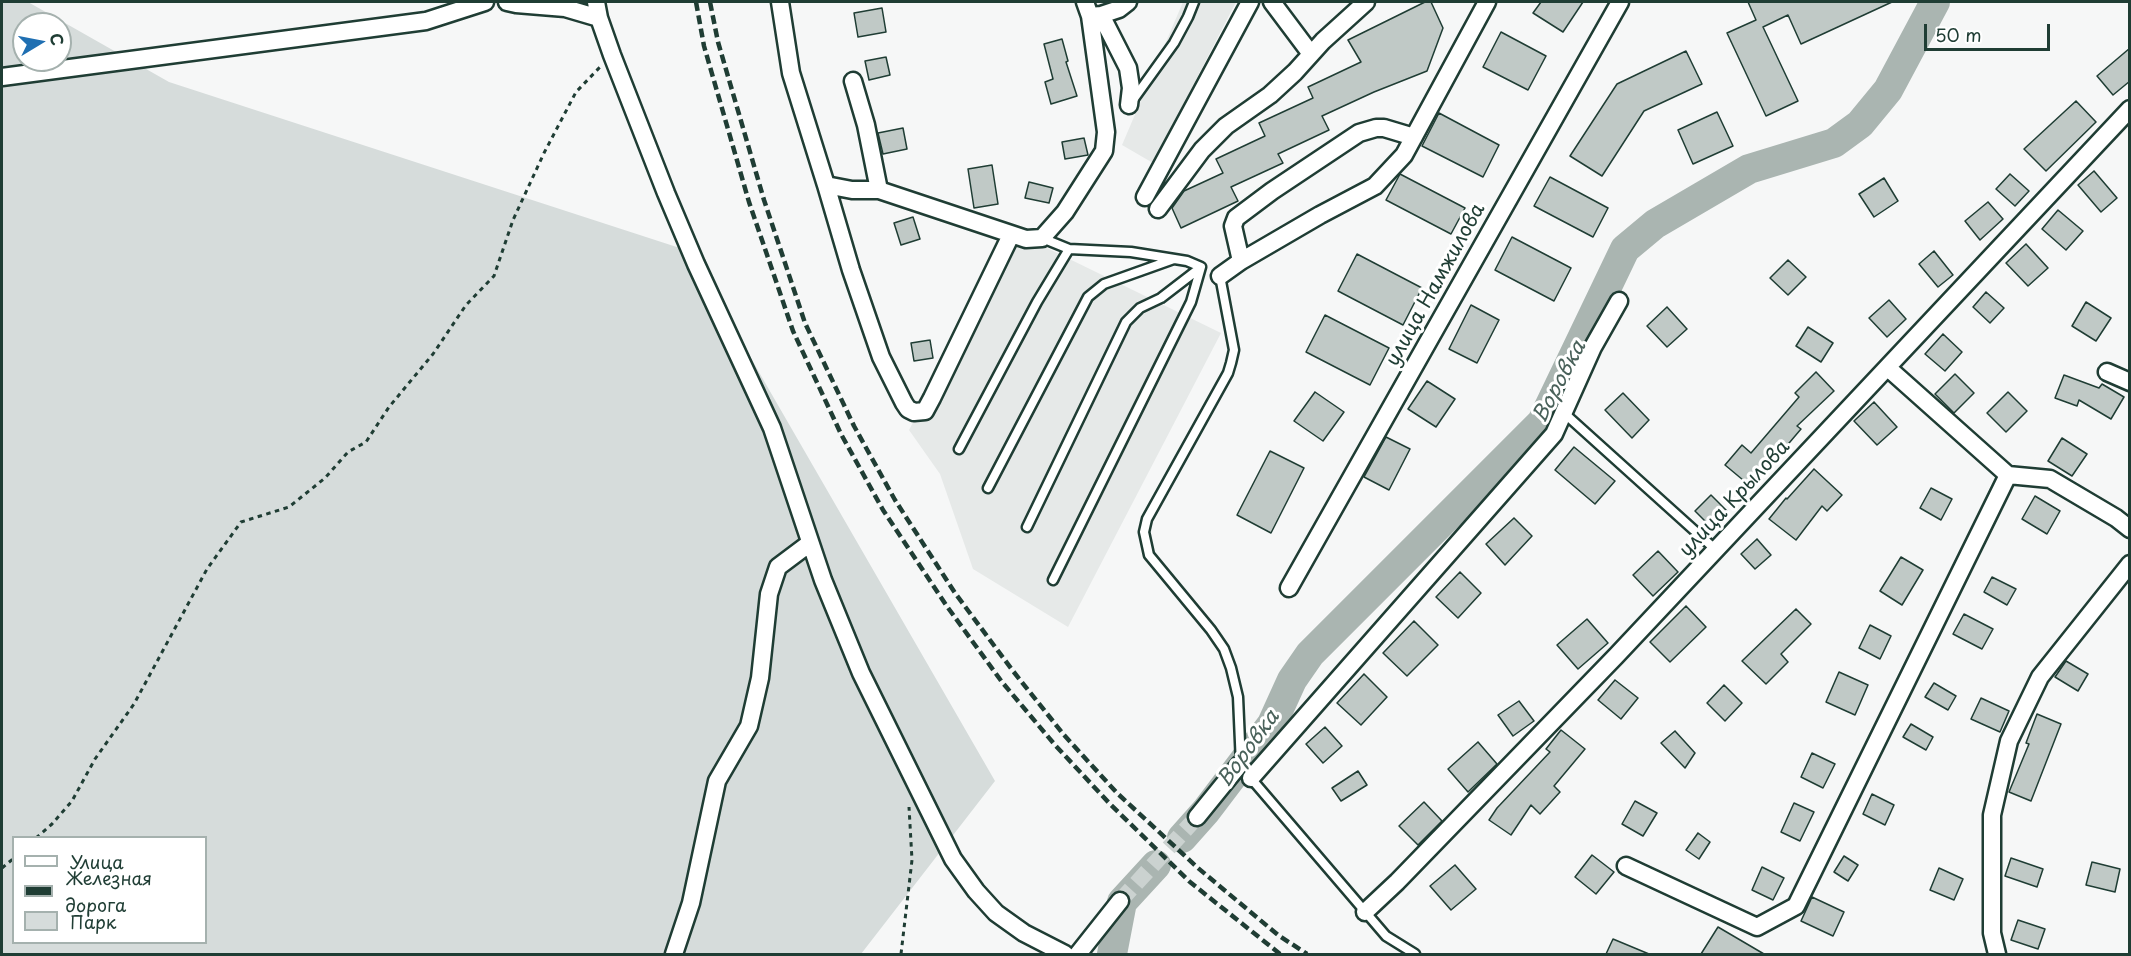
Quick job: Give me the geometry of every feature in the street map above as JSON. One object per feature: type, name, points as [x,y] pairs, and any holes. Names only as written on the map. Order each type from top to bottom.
[{"type":"street","points":[[2,77],[426,21],[485,2]]},
{"type":"street","points":[[507,2],[598,10],[612,55],[696,264],[772,428],[823,580],[861,673],[953,859],[976,891],[996,913],[1024,933],[1065,954]]},
{"type":"street","points":[[780,2],[791,73],[851,270],[881,357],[908,409],[914,412],[925,411],[933,398],[1011,235]]},
{"type":"street","points":[[1092,11],[1119,9],[1128,2]]},
{"type":"street","points":[[1145,197],[1250,2]]},
{"type":"street","points":[[1272,2],[1311,54]]},
{"type":"street","points":[[1158,209],[1202,150],[1226,126],[1270,95],[1366,2]]},
{"type":"street","points":[[1220,276],[1241,261],[1320,215],[1375,186],[1404,155],[1487,2]]},
{"type":"street","name":"улица Намжилова","points":[[1289,588],[1620,2]]},
{"type":"street","points":[[826,185],[852,190],[879,190],[1011,235],[1041,238],[1065,212],[1104,151],[1106,132],[1092,11]]},
{"type":"street","points":[[1092,11],[1128,68],[1131,88],[1129,105]]},
{"type":"street","points":[[853,81],[866,126],[879,190]]},
{"type":"street","name":"улица Крылова","points":[[1365,912],[1397,882],[1600,672],[2130,109]]},
{"type":"street","points":[[1241,261],[1233,226],[1236,218],[1272,191],[1359,133],[1384,128],[1414,137]]},
{"type":"street","points":[[1197,817],[1247,773],[1554,434],[1593,346],[1618,301]]},
{"type":"street","points":[[1888,368],[2008,475],[2050,479],[2116,518],[2130,530]]},
{"type":"street","points":[[2107,372],[2130,382]]},
{"type":"street","points":[[1626,866],[1757,927],[1796,906],[2008,475]]},
{"type":"street","points":[[674,954],[692,903],[717,782],[749,726],[760,678],[769,594],[778,567],[810,543]]},
{"type":"street","points":[[1997,954],[1992,933],[1992,815],[2009,741],[2040,677],[2130,564]]},
{"type":"street","points":[[1078,954],[1120,901]]},
{"type":"lane","points":[[1129,105],[1174,43],[1194,2]]},
{"type":"lane","points":[[1041,238],[1069,249],[1131,252],[1174,259],[1201,267]]},
{"type":"lane","points":[[959,449],[1037,302],[1069,249]]},
{"type":"lane","points":[[988,488],[1088,297],[1104,284],[1174,259]]},
{"type":"lane","points":[[1027,527],[1126,322],[1140,308],[1161,298],[1201,267]]},
{"type":"lane","points":[[1053,580],[1191,302],[1201,267]]},
{"type":"lane","points":[[1220,276],[1234,350],[1231,363],[1228,373],[1147,519],[1144,532],[1149,555],[1224,649],[1232,668],[1238,698],[1247,773],[1386,936],[1414,954]]},
{"type":"lane","points":[[1564,413],[1716,550]]},
{"type":"path","points":[[37,836],[52,824],[72,801],[95,759],[134,704],[207,569],[241,522],[289,507],[325,478],[348,452],[366,442],[389,407],[433,354],[465,305],[494,276],[513,220],[576,92],[612,55]]},
{"type":"path","points":[[901,954],[912,860],[908,800]]},
{"type":"shaded area","points":[[1183,2],[1236,2],[1153,163],[1122,145]]},
{"type":"shaded area","points":[[1014,232],[1221,333],[1068,627],[973,569],[940,474],[909,430]]},
{"type":"green space","points":[[2,2],[28,2],[46,12],[12,12],[12,72],[72,72],[72,27],[169,82],[689,251],[995,781],[861,954],[2,954]]},
{"type":"building","points":[[1425,2],[1431,2],[1443,28],[1427,71],[1322,116],[1329,130],[1278,154],[1283,163],[1231,187],[1238,201],[1181,228],[1172,208],[1184,191],[1223,173],[1216,159],[1265,136],[1259,123],[1313,98],[1308,87],[1361,62],[1348,40]]},
{"type":"building","points":[[1541,2],[1583,2],[1563,32],[1533,13]]},
{"type":"building","points":[[1748,2],[1892,2],[1801,44],[1788,15],[1763,27],[1798,101],[1766,116],[1727,33],[1756,20]]},
{"type":"building","points":[[882,8],[886,32],[858,37],[854,13]]},
{"type":"building","points":[[1501,32],[1546,56],[1528,90],[1483,67]]},
{"type":"building","points":[[1062,39],[1068,61],[1066,62],[1077,96],[1051,104],[1045,82],[1053,79],[1044,44]]},
{"type":"building","points":[[2130,48],[2130,81],[2113,95],[2097,76]]},
{"type":"building","points":[[1686,51],[1702,84],[1644,111],[1602,176],[1570,156],[1617,84]]},
{"type":"building","points":[[886,57],[890,75],[869,80],[865,61]]},
{"type":"building","points":[[2076,101],[2096,122],[2046,171],[2024,149]]},
{"type":"building","points":[[1717,112],[1733,146],[1693,164],[1678,130]]},
{"type":"building","points":[[1439,113],[1499,145],[1483,177],[1422,146]]},
{"type":"building","points":[[903,128],[907,149],[883,154],[878,133]]},
{"type":"building","points":[[1084,138],[1088,155],[1065,159],[1062,142]]},
{"type":"building","points":[[992,165],[998,204],[974,208],[968,169]]},
{"type":"building","points":[[2094,171],[2117,198],[2101,212],[2078,185]]},
{"type":"building","points":[[1400,174],[1465,208],[1451,234],[1386,200]]},
{"type":"building","points":[[2010,174],[2029,191],[2015,206],[1996,189]]},
{"type":"building","points":[[1550,177],[1608,208],[1593,237],[1534,206]]},
{"type":"building","points":[[1884,178],[1898,201],[1874,217],[1859,194]]},
{"type":"building","points":[[1029,182],[1053,188],[1049,203],[1025,198]]},
{"type":"building","points":[[1988,202],[2003,219],[1980,240],[1965,221]]},
{"type":"building","points":[[2058,210],[2083,231],[2066,250],[2042,229]]},
{"type":"building","points":[[913,217],[920,239],[901,245],[894,223]]},
{"type":"building","points":[[1512,237],[1571,268],[1554,301],[1495,270]]},
{"type":"building","points":[[2026,244],[2048,268],[2028,286],[2006,263]]},
{"type":"building","points":[[1934,251],[1953,275],[1938,287],[1919,264]]},
{"type":"building","points":[[1357,254],[1422,288],[1403,325],[1338,291]]},
{"type":"building","points":[[1788,260],[1806,277],[1788,295],[1770,278]]},
{"type":"building","points":[[1986,292],[2004,308],[1990,323],[1973,307]]},
{"type":"building","points":[[1889,300],[1906,319],[1887,337],[1869,318]]},
{"type":"building","points":[[2086,302],[2111,318],[2096,341],[2072,326]]},
{"type":"building","points":[[1471,305],[1499,320],[1477,363],[1449,349]]},
{"type":"building","points":[[1667,307],[1687,329],[1667,347],[1647,326]]},
{"type":"building","points":[[1325,315],[1389,348],[1370,385],[1306,352]]},
{"type":"building","points":[[1808,327],[1833,343],[1821,362],[1796,346]]},
{"type":"building","points":[[1943,334],[1962,352],[1945,371],[1925,354]]},
{"type":"building","points":[[930,340],[933,358],[914,361],[911,343]]},
{"type":"building","points":[[1816,372],[1834,391],[1797,426],[1801,429],[1784,449],[1781,447],[1749,485],[1725,465],[1742,445],[1751,453],[1799,397],[1795,393]]},
{"type":"building","points":[[1955,374],[1974,393],[1954,413],[1935,394]]},
{"type":"building","points":[[2064,375],[2099,388],[2102,384],[2124,397],[2111,419],[2079,400],[2077,406],[2055,398]]},
{"type":"building","points":[[1427,381],[1455,399],[1436,427],[1408,409]]},
{"type":"building","points":[[1315,392],[1344,412],[1323,441],[1294,421]]},
{"type":"building","points":[[2008,392],[2027,411],[2006,432],[1987,413]]},
{"type":"building","points":[[1623,393],[1649,420],[1632,438],[1605,410]]},
{"type":"building","points":[[1874,402],[1897,427],[1877,445],[1854,421]]},
{"type":"building","points":[[1386,437],[1410,449],[1389,490],[1364,477]]},
{"type":"building","points":[[2062,438],[2087,454],[2072,476],[2048,461]]},
{"type":"building","points":[[1574,447],[1615,481],[1595,504],[1555,470]]},
{"type":"building","points":[[1270,451],[1304,468],[1271,533],[1237,515]]},
{"type":"building","points":[[1814,469],[1842,495],[1827,511],[1822,506],[1796,540],[1769,519]]},
{"type":"building","points":[[1931,488],[1952,499],[1941,520],[1920,508]]},
{"type":"building","points":[[1711,495],[1728,512],[1712,528],[1695,511]]},
{"type":"building","points":[[2035,496],[2060,511],[2047,534],[2022,519]]},
{"type":"building","points":[[1514,518],[1532,536],[1505,565],[1486,544]]},
{"type":"building","points":[[1757,539],[1771,555],[1755,569],[1741,554]]},
{"type":"building","points":[[1658,551],[1678,572],[1653,596],[1633,575]]},
{"type":"building","points":[[1901,557],[1923,570],[1902,605],[1880,591]]},
{"type":"building","points":[[1460,572],[1481,593],[1458,618],[1436,597]]},
{"type":"building","points":[[1992,577],[2016,589],[2007,605],[1984,592]]},
{"type":"building","points":[[1686,606],[1706,627],[1670,662],[1650,642]]},
{"type":"building","points":[[1796,609],[1811,624],[1781,654],[1788,662],[1766,684],[1742,661]]},
{"type":"building","points":[[1964,614],[1993,629],[1982,649],[1953,634]]},
{"type":"building","points":[[1587,619],[1608,643],[1578,669],[1557,645]]},
{"type":"building","points":[[1414,621],[1438,645],[1407,676],[1383,653]]},
{"type":"building","points":[[1870,625],[1891,636],[1880,659],[1859,648]]},
{"type":"building","points":[[2066,661],[2088,674],[2078,691],[2055,677]]},
{"type":"building","points":[[1839,672],[1868,685],[1855,715],[1826,702]]},
{"type":"building","points":[[1364,674],[1387,697],[1361,725],[1337,703]]},
{"type":"building","points":[[1615,680],[1638,698],[1621,719],[1598,700]]},
{"type":"building","points":[[1934,683],[1956,696],[1948,710],[1925,697]]},
{"type":"building","points":[[1724,685],[1742,703],[1725,721],[1707,703]]},
{"type":"building","points":[[1981,698],[2009,711],[2000,732],[1971,719]]},
{"type":"building","points":[[1519,701],[1534,721],[1513,736],[1498,715]]},
{"type":"building","points":[[2037,714],[2061,724],[2031,801],[2009,792],[2029,744],[2026,743]]},
{"type":"building","points":[[1911,724],[1933,737],[1926,750],[1903,737]]},
{"type":"building","points":[[1325,727],[1342,746],[1323,763],[1306,744]]},
{"type":"building","points":[[1561,730],[1585,749],[1554,786],[1560,792],[1540,814],[1531,805],[1511,835],[1489,820],[1497,808],[1550,752],[1546,749]]},
{"type":"building","points":[[1675,731],[1695,753],[1685,768],[1661,743]]},
{"type":"building","points":[[1478,742],[1497,764],[1468,792],[1448,769]]},
{"type":"building","points":[[1812,753],[1835,764],[1823,788],[1801,777]]},
{"type":"building","points":[[1358,771],[1367,785],[1341,801],[1332,788]]},
{"type":"building","points":[[1872,794],[1894,805],[1885,825],[1863,814]]},
{"type":"building","points":[[1635,801],[1657,813],[1643,836],[1622,824]]},
{"type":"building","points":[[1424,802],[1442,821],[1418,845],[1399,826]]},
{"type":"building","points":[[1794,803],[1814,812],[1800,841],[1781,832]]},
{"type":"building","points":[[1698,833],[1710,842],[1699,859],[1686,850]]},
{"type":"building","points":[[1592,855],[1614,872],[1596,894],[1575,877]]},
{"type":"building","points":[[1844,856],[1858,865],[1848,881],[1834,872]]},
{"type":"building","points":[[2011,858],[2043,869],[2037,887],[2005,876]]},
{"type":"building","points":[[2092,862],[2120,869],[2115,892],[2086,885]]},
{"type":"building","points":[[1455,865],[1476,889],[1451,910],[1430,886]]},
{"type":"building","points":[[1762,867],[1784,878],[1773,900],[1752,890]]},
{"type":"building","points":[[1939,868],[1963,879],[1954,900],[1930,890]]},
{"type":"building","points":[[1812,897],[1844,912],[1833,936],[1801,921]]},
{"type":"building","points":[[2018,920],[2045,929],[2038,949],[2011,940]]},
{"type":"building","points":[[1718,927],[1764,954],[1701,954]]},
{"type":"building","points":[[1613,939],[1649,954],[1606,954]]},
{"type":"waterway","name":"Воровка","points":[[1182,838],[1206,811],[1272,724],[1292,680],[1310,654],[1542,422],[1625,249],[1655,224],[1749,169],[1834,143],[1860,124],[1888,90],[1935,2]]},
{"type":"waterway","name":"Воровка","points":[[1112,954],[1122,902],[1156,865]]},
{"type":"tunnel","points":[[1120,901],[1197,817]]},
{"type":"railway","points":[[696,2],[704,46],[749,202],[793,331],[841,434],[883,510],[946,605],[1002,682],[1055,745],[1110,804],[1190,882],[1280,954]]},
{"type":"railway","points":[[710,2],[718,42],[764,200],[805,323],[854,426],[895,500],[955,593],[1064,735],[1117,793],[1198,868],[1278,935],[1307,954]]}]
